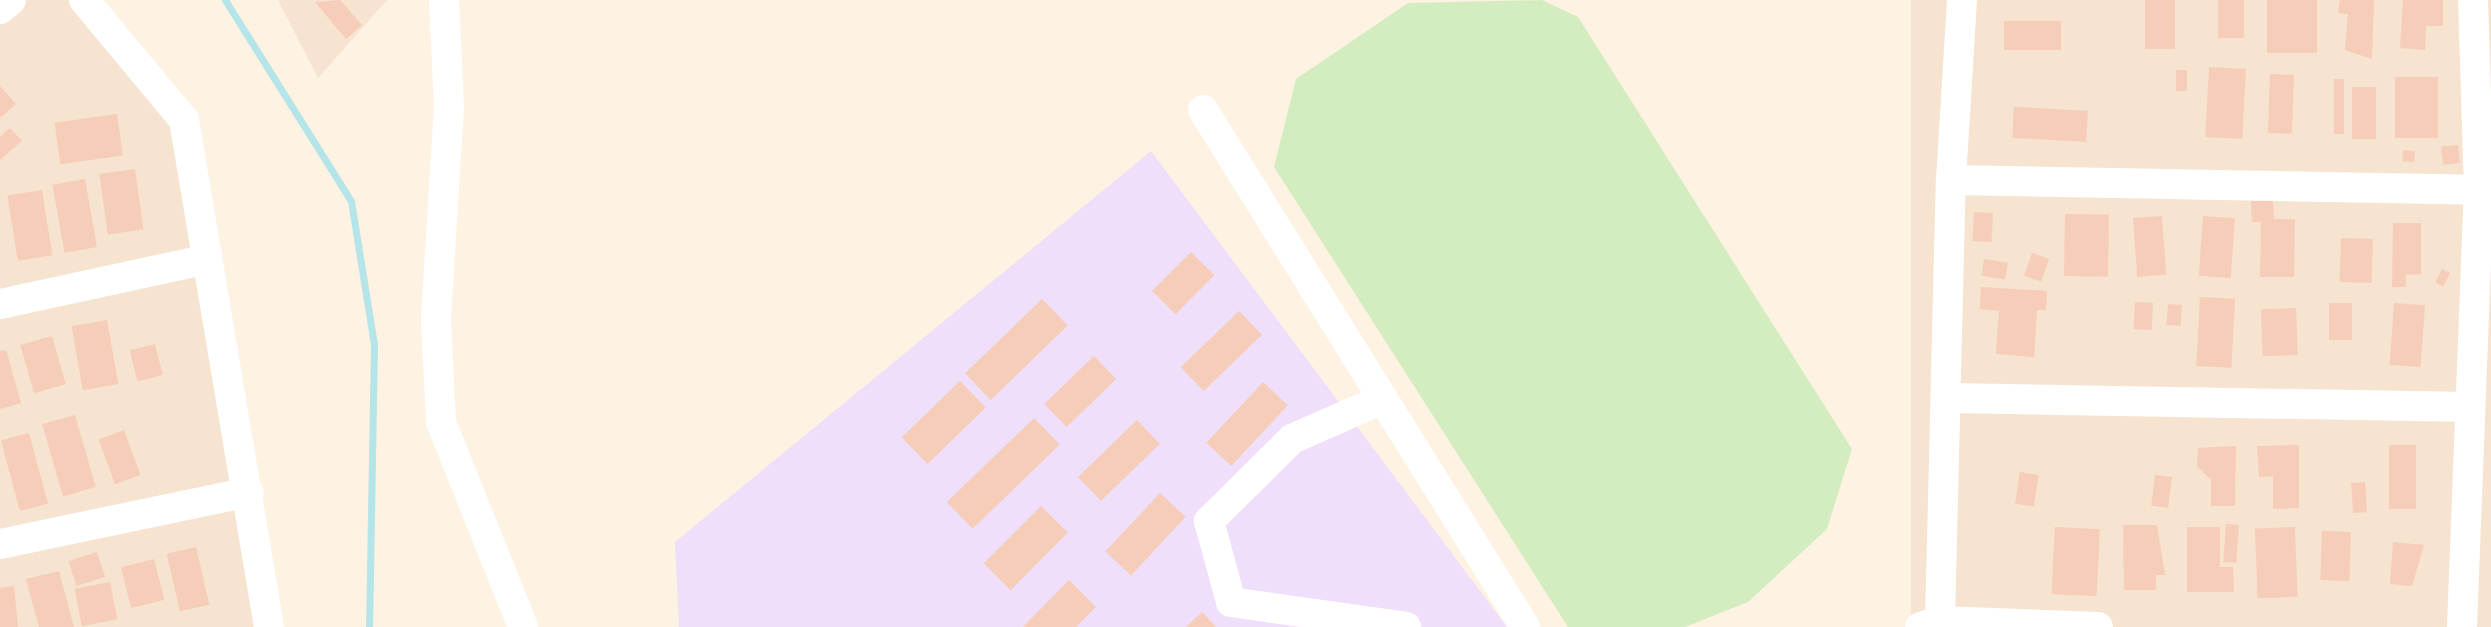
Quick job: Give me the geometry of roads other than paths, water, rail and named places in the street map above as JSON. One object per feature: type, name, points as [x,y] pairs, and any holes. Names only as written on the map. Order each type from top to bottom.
[{"type":"street","points":[[0,9],[11,0]]},
{"type":"street","points":[[84,0],[184,120],[203,260],[249,492],[269,627]]},
{"type":"street","points":[[444,0],[441,422],[523,627]]},
{"type":"street","points":[[1962,0],[1951,180],[1951,398],[1930,624],[2098,627]]},
{"type":"street","points":[[2462,627],[2469,407],[2485,190],[2473,0]]},
{"type":"street","points":[[1203,110],[1525,627]]},
{"type":"street","points":[[1951,180],[2485,190]]},
{"type":"street","points":[[0,304],[203,260]]},
{"type":"street","points":[[1951,398],[2469,407]]},
{"type":"street","points":[[1383,399],[1292,439],[1209,521],[1231,602],[1406,627]]},
{"type":"street","points":[[0,544],[249,492]]},
{"type":"waterway","points":[[225,0],[351,201],[374,344],[369,627]]}]
